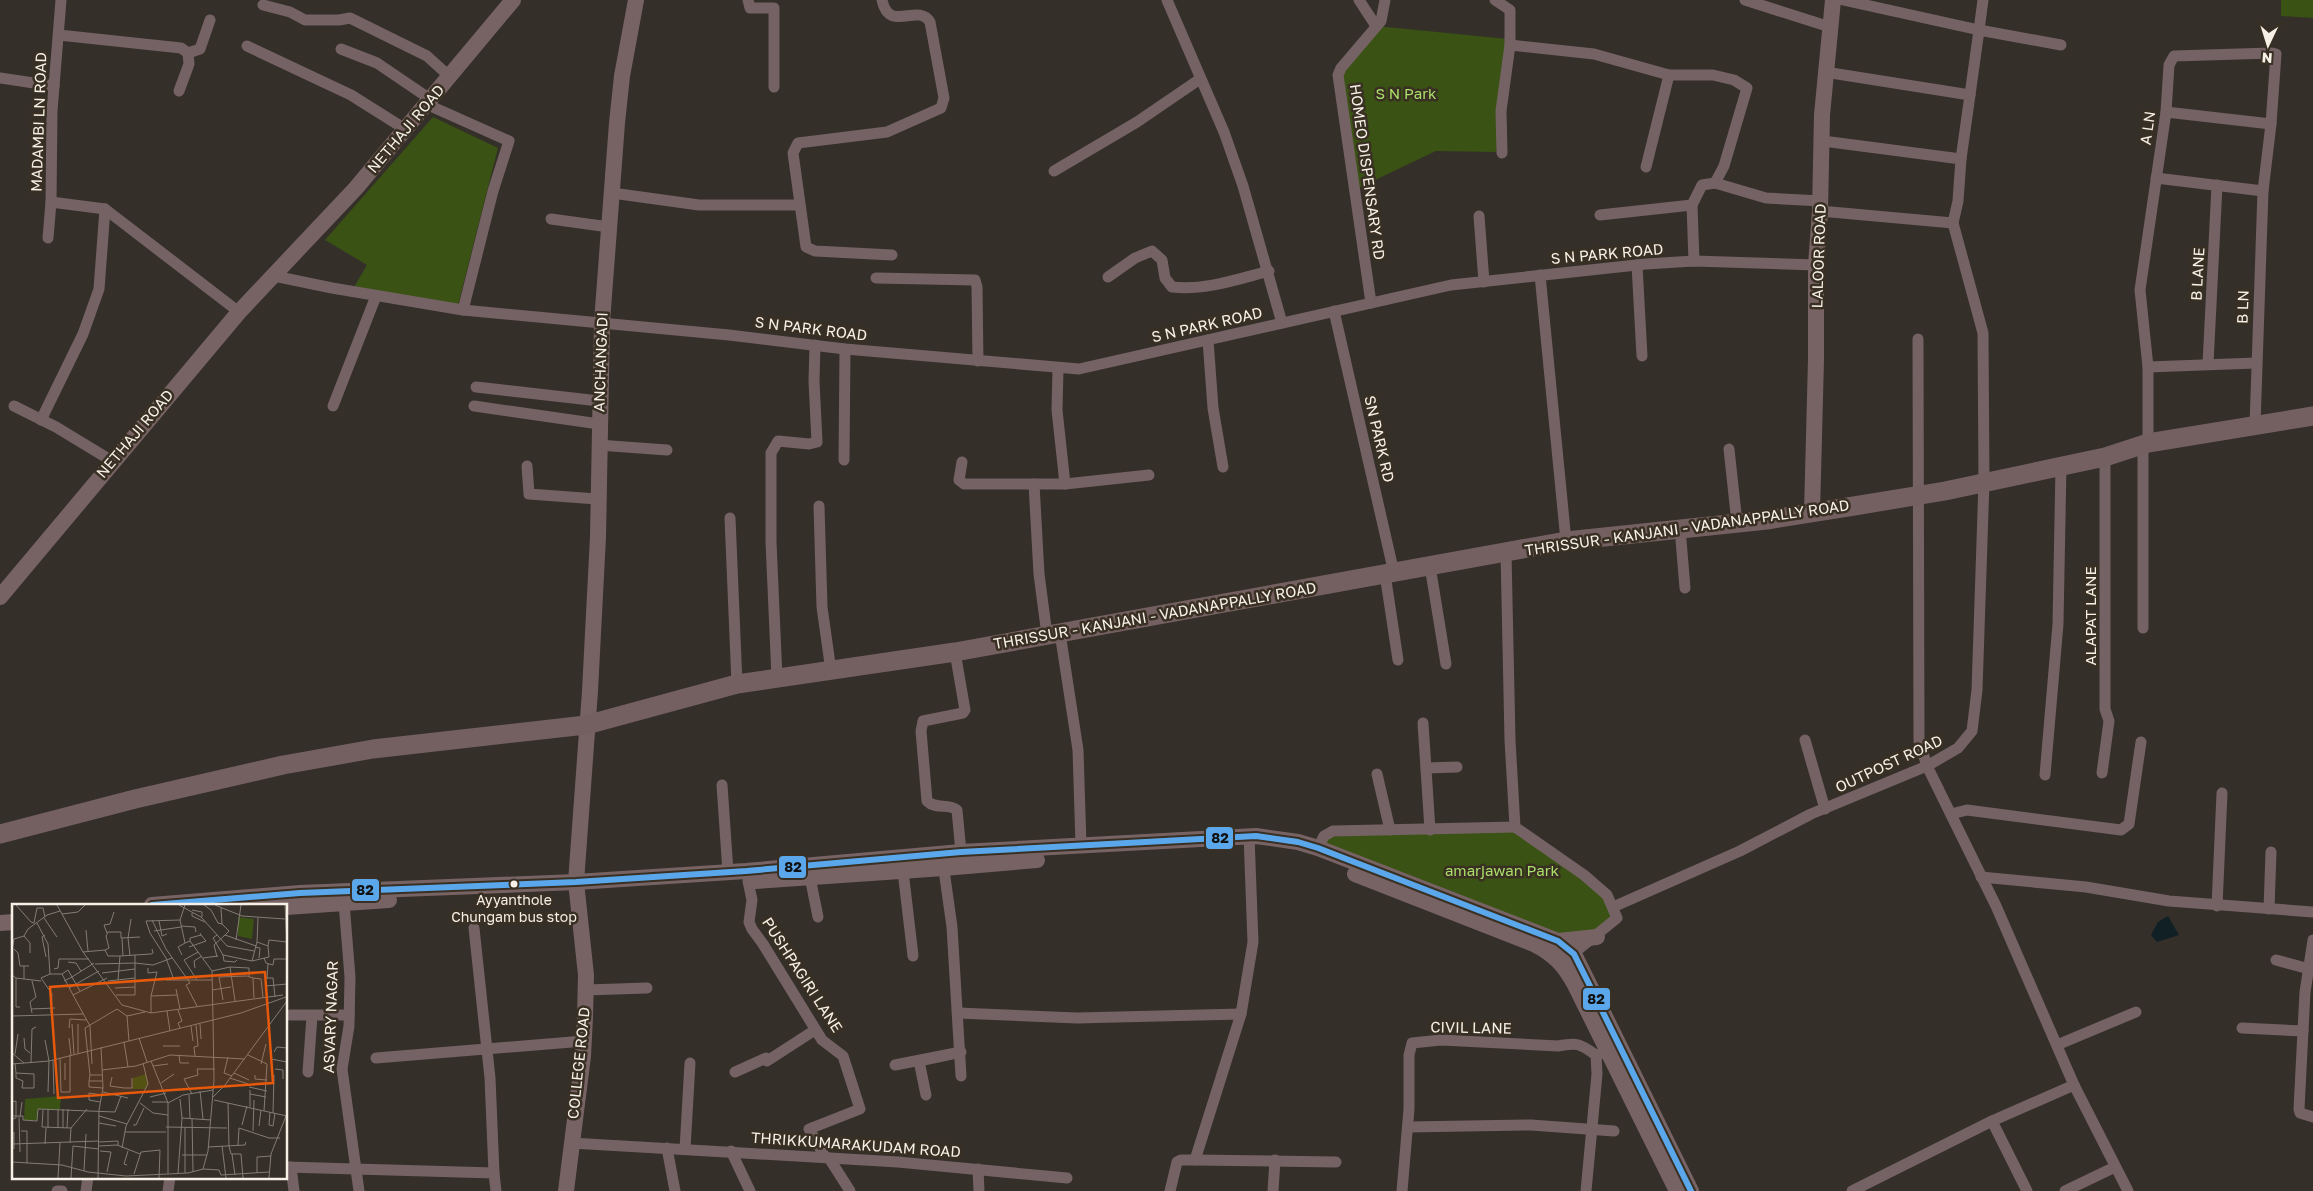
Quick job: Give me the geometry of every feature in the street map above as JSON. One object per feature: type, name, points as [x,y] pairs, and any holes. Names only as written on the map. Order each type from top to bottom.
[{"type":"main road","name":"NETHAJI ROAD","points":[[0,597],[112,461],[239,312],[356,188],[513,0]]},
{"type":"main road","name":"ANCHANGADI","points":[[586,725],[592,651],[602,322],[622,76],[636,0]]},
{"type":"main road","name":"LALOOR ROAD","points":[[1812,513],[1816,359],[1816,265],[1823,141],[1822,115],[1833,0]]},
{"type":"main road","name":"THRISSUR - KANJANI - VADANAPPALLY ROAD","points":[[0,834],[135,799],[283,765],[373,749],[586,725],[737,684],[955,652],[1566,541],[1812,513],[1984,482],[2105,457],[2146,444],[2313,416]]},
{"type":"main road","name":"COLLEGE ROAD","points":[[566,1191],[584,1041],[586,975],[576,886],[586,725]]},
{"type":"main road","points":[[164,904],[300,893],[748,881],[943,861],[1249,841],[1271,837],[1324,862],[1534,944],[1553,946],[1597,937]]},
{"type":"main road","points":[[288,907],[576,886],[728,872],[805,874],[903,871],[943,861],[961,852],[1081,845],[1120,848]]},
{"type":"main road","points":[[1291,846],[1318,848],[1553,946],[1568,959],[1607,1048],[1677,1191]]},
{"type":"main road","points":[[1607,1048],[1690,1191]]},
{"type":"street","name":"MADAMBI LN ROAD","points":[[61,0],[54,86],[51,202],[105,209]]},
{"type":"street","points":[[748,0],[750,8],[774,8],[774,87]]},
{"type":"street","points":[[882,0],[886,12],[891,16],[922,15],[928,18],[944,103],[937,112],[887,132],[798,143],[792,153],[798,205],[806,247],[814,251],[892,254]]},
{"type":"street","points":[[1167,0],[1224,132],[1269,271],[1282,323]]},
{"type":"street","points":[[1359,0],[1376,26]]},
{"type":"street","name":"HOMEO DISPENSARY RD","points":[[1371,303],[1338,83],[1341,68],[1381,21],[1385,0]]},
{"type":"street","points":[[1495,0],[1510,10],[1510,45],[1501,118],[1502,153]]},
{"type":"street","points":[[1745,0],[1830,27]]},
{"type":"street","points":[[1842,0],[1979,30],[2061,45]]},
{"type":"street","points":[[1694,262],[1692,205],[1702,185],[1715,183],[1766,198],[1953,223],[1958,201],[1960,159],[1984,0]]},
{"type":"street","points":[[263,5],[290,12],[305,20],[339,20],[350,18],[426,56],[449,76]]},
{"type":"street","points":[[188,53],[200,49],[210,20]]},
{"type":"street","points":[[59,35],[181,48],[188,53],[189,64],[179,90]]},
{"type":"street","points":[[1510,45],[1594,54],[1669,75],[1713,75],[1734,80],[1747,88],[1724,166],[1715,183]]},
{"type":"street","points":[[247,46],[351,95],[405,129]]},
{"type":"street","points":[[342,49],[377,63],[428,101],[509,141],[493,192],[463,310]]},
{"type":"street","name":"A LN","points":[[2143,628],[2148,367],[2140,290],[2166,112],[2169,66],[2174,56],[2272,52],[2276,54],[2272,124],[2263,191]]},
{"type":"street","points":[[1825,72],[1970,96]]},
{"type":"street","points":[[1646,167],[1669,75]]},
{"type":"street","points":[[0,78],[54,86]]},
{"type":"street","points":[[1054,171],[1137,122],[1200,79]]},
{"type":"street","points":[[2166,112],[2272,124]]},
{"type":"street","points":[[1823,141],[1960,159]]},
{"type":"street","points":[[2156,178],[2263,191]]},
{"type":"street","name":"B LANE","points":[[2208,364],[2218,185]]},
{"type":"street","name":"B LN","points":[[2255,425],[2263,191]]},
{"type":"street","points":[[612,193],[699,205],[798,205]]},
{"type":"street","points":[[48,238],[51,202]]},
{"type":"street","points":[[1600,215],[1692,205]]},
{"type":"street","points":[[105,209],[239,312]]},
{"type":"street","points":[[41,420],[82,334],[100,288],[105,209]]},
{"type":"street","points":[[1479,216],[1484,282]]},
{"type":"street","points":[[551,219],[609,227]]},
{"type":"street","name":"OUTPOST ROAD","points":[[1613,907],[1740,851],[1792,823],[1927,766],[1958,748],[1972,730],[1977,690],[1984,482],[1983,333],[1953,223]]},
{"type":"street","points":[[1108,277],[1135,258],[1152,251],[1162,260],[1165,278],[1172,287],[1204,286],[1269,271]]},
{"type":"street","name":"S N PARK ROAD","points":[[602,322],[845,349],[1058,369],[1080,369],[1451,285],[1637,265],[1694,262],[1816,265]]},
{"type":"street","points":[[1637,265],[1642,356]]},
{"type":"street","points":[[1540,275],[1566,541]]},
{"type":"street","points":[[274,276],[376,296],[463,310],[602,322]]},
{"type":"street","points":[[876,278],[974,280],[977,287],[978,361]]},
{"type":"street","points":[[333,406],[376,296]]},
{"type":"street","name":"SN PARK RD","points":[[1334,311],[1389,574],[1398,660]]},
{"type":"street","points":[[1918,339],[1919,741],[1927,766],[1981,877],[2074,1085],[2128,1191]]},
{"type":"street","points":[[1208,340],[1213,408],[1223,467]]},
{"type":"street","points":[[777,678],[770,542],[771,453],[778,441],[809,444],[816,442],[815,345]]},
{"type":"street","points":[[844,460],[845,349]]},
{"type":"street","points":[[2148,367],[2256,363]]},
{"type":"street","points":[[1058,369],[1057,410],[1065,484]]},
{"type":"street","points":[[476,387],[599,401]]},
{"type":"street","points":[[14,406],[112,461]]},
{"type":"street","points":[[474,406],[599,424]]},
{"type":"street","points":[[598,445],[667,450]]},
{"type":"street","points":[[1729,449],[1737,523]]},
{"type":"street","name":"ALAPAT LANE","points":[[2102,773],[2109,722],[2105,709],[2105,457]]},
{"type":"street","points":[[962,462],[959,477],[961,483],[1065,484],[1149,475]]},
{"type":"street","points":[[527,466],[527,492],[529,494],[597,499]]},
{"type":"street","points":[[2045,775],[2058,624],[2061,466]]},
{"type":"street","points":[[1034,484],[1039,574],[1078,750],[1081,845]]},
{"type":"street","points":[[819,506],[822,607],[831,671]]},
{"type":"street","points":[[730,518],[737,684]]},
{"type":"street","points":[[1680,528],[1685,588]]},
{"type":"street","points":[[1506,553],[1510,740],[1515,827]]},
{"type":"street","points":[[1430,566],[1446,664]]},
{"type":"street","points":[[955,652],[965,710],[963,713],[923,721],[921,731],[927,801],[935,806],[949,806],[957,810],[961,852]]},
{"type":"street","points":[[1423,723],[1430,830]]},
{"type":"street","points":[[1805,740],[1825,809]]},
{"type":"street","points":[[1951,814],[1968,810],[2121,830],[2129,824],[2141,742]]},
{"type":"street","points":[[1426,768],[1457,767]]},
{"type":"street","points":[[1377,774],[1390,830]]},
{"type":"street","points":[[722,785],[728,872]]},
{"type":"street","points":[[2217,906],[2222,793]]},
{"type":"street","points":[[1318,848],[1324,836],[1333,831],[1515,827],[1584,875],[1607,895],[1613,907],[1617,918],[1597,937],[1568,959]]},
{"type":"street","points":[[1195,1160],[1241,1014],[1254,929],[1249,841]]},
{"type":"street","points":[[2269,909],[2271,852]]},
{"type":"street","points":[[943,861],[952,927],[962,1076]]},
{"type":"street","points":[[903,871],[913,956]]},
{"type":"street","points":[[805,874],[818,916]]},
{"type":"street","points":[[1981,877],[2086,888],[2217,906],[2313,912]]},
{"type":"street","name":"PUSHPAGIRI LANE","points":[[748,881],[752,900],[749,916],[752,929],[822,1040],[843,1056],[860,1109],[809,1129],[827,1158]]},
{"type":"street","name":"ASVARY NAGAR","points":[[344,903],[350,977],[349,1015],[342,1069],[359,1191]]},
{"type":"street","points":[[474,928],[490,1078],[496,1191]]},
{"type":"street","points":[[2313,940],[2303,1030],[2299,1109],[2300,1114],[2303,1116],[2313,1117]]},
{"type":"street","points":[[2276,960],[2311,969]]},
{"type":"street","points":[[586,990],[647,988]]},
{"type":"street","points":[[2057,1045],[2136,1012]]},
{"type":"street","points":[[958,1013],[1077,1018],[1241,1014]]},
{"type":"street","points":[[290,1015],[349,1015]]},
{"type":"street","points":[[308,1072],[312,1016]]},
{"type":"street","points":[[2242,1028],[2303,1030]]},
{"type":"street","points":[[735,1072],[766,1058],[767,1061],[815,1030]]},
{"type":"street","name":"CIVIL LANE","points":[[1402,1191],[1408,1127],[1409,1062],[1412,1043],[1436,1040],[1551,1046],[1575,1043],[1586,1047],[1607,1048]]},
{"type":"street","points":[[376,1058],[584,1041]]},
{"type":"street","points":[[1586,1191],[1597,1074],[1607,1048]]},
{"type":"street","points":[[895,1065],[961,1052]]},
{"type":"street","points":[[926,1095],[919,1060],[961,1052]]},
{"type":"street","points":[[685,1149],[690,1063]]},
{"type":"street","points":[[1852,1191],[1992,1122],[2074,1085]]},
{"type":"street","points":[[1992,1122],[2026,1191]]},
{"type":"street","points":[[1408,1127],[1516,1124],[1614,1130]]},
{"type":"street","name":"THRIKKUMARAKUDAM ROAD","points":[[571,1143],[731,1151],[978,1169],[1067,1178]]},
{"type":"street","points":[[667,1148],[675,1191]]},
{"type":"street","points":[[731,1151],[750,1191]]},
{"type":"street","points":[[827,1158],[850,1191]]},
{"type":"street","points":[[1170,1191],[1177,1162],[1195,1160],[1336,1162]]},
{"type":"street","points":[[1273,1191],[1275,1160]]},
{"type":"street","points":[[294,1191],[289,1167],[494,1173]]},
{"type":"street","points":[[2065,1191],[2115,1167]]},
{"type":"street","points":[[978,1169],[980,1191]]},
{"type":"street","points":[[86,1191],[88,1178]]},
{"type":"street","points":[[168,1191],[170,1178]]},
{"type":"street","points":[[57,1191],[62,1191]]},
{"type":"green space","points":[[2281,0],[2313,0],[2313,18],[2281,16]]},
{"type":"green space","name":"S N Park","points":[[1376,26],[1508,39],[1496,152],[1436,151],[1354,190],[1338,75]]},
{"type":"green space","points":[[433,117],[498,148],[458,305],[354,287],[367,265],[325,240]]},
{"type":"green space","name":"amarjawan Park","points":[[1515,827],[1607,895],[1617,918],[1596,936],[1558,940],[1319,847],[1324,837]]},
{"type":"shaded area","points":[[2168,916],[2179,935],[2157,942],[2151,935],[2158,922]]},
{"type":"transit line","name":"82","points":[[164,904],[300,893],[576,882],[746,871],[961,852],[1256,836],[1298,842],[1318,848],[1558,941],[1574,954],[1691,1191]]},
{"type":"place","name":"Ayyanthole Chungam bus stop","points":[[514,884]]}]
